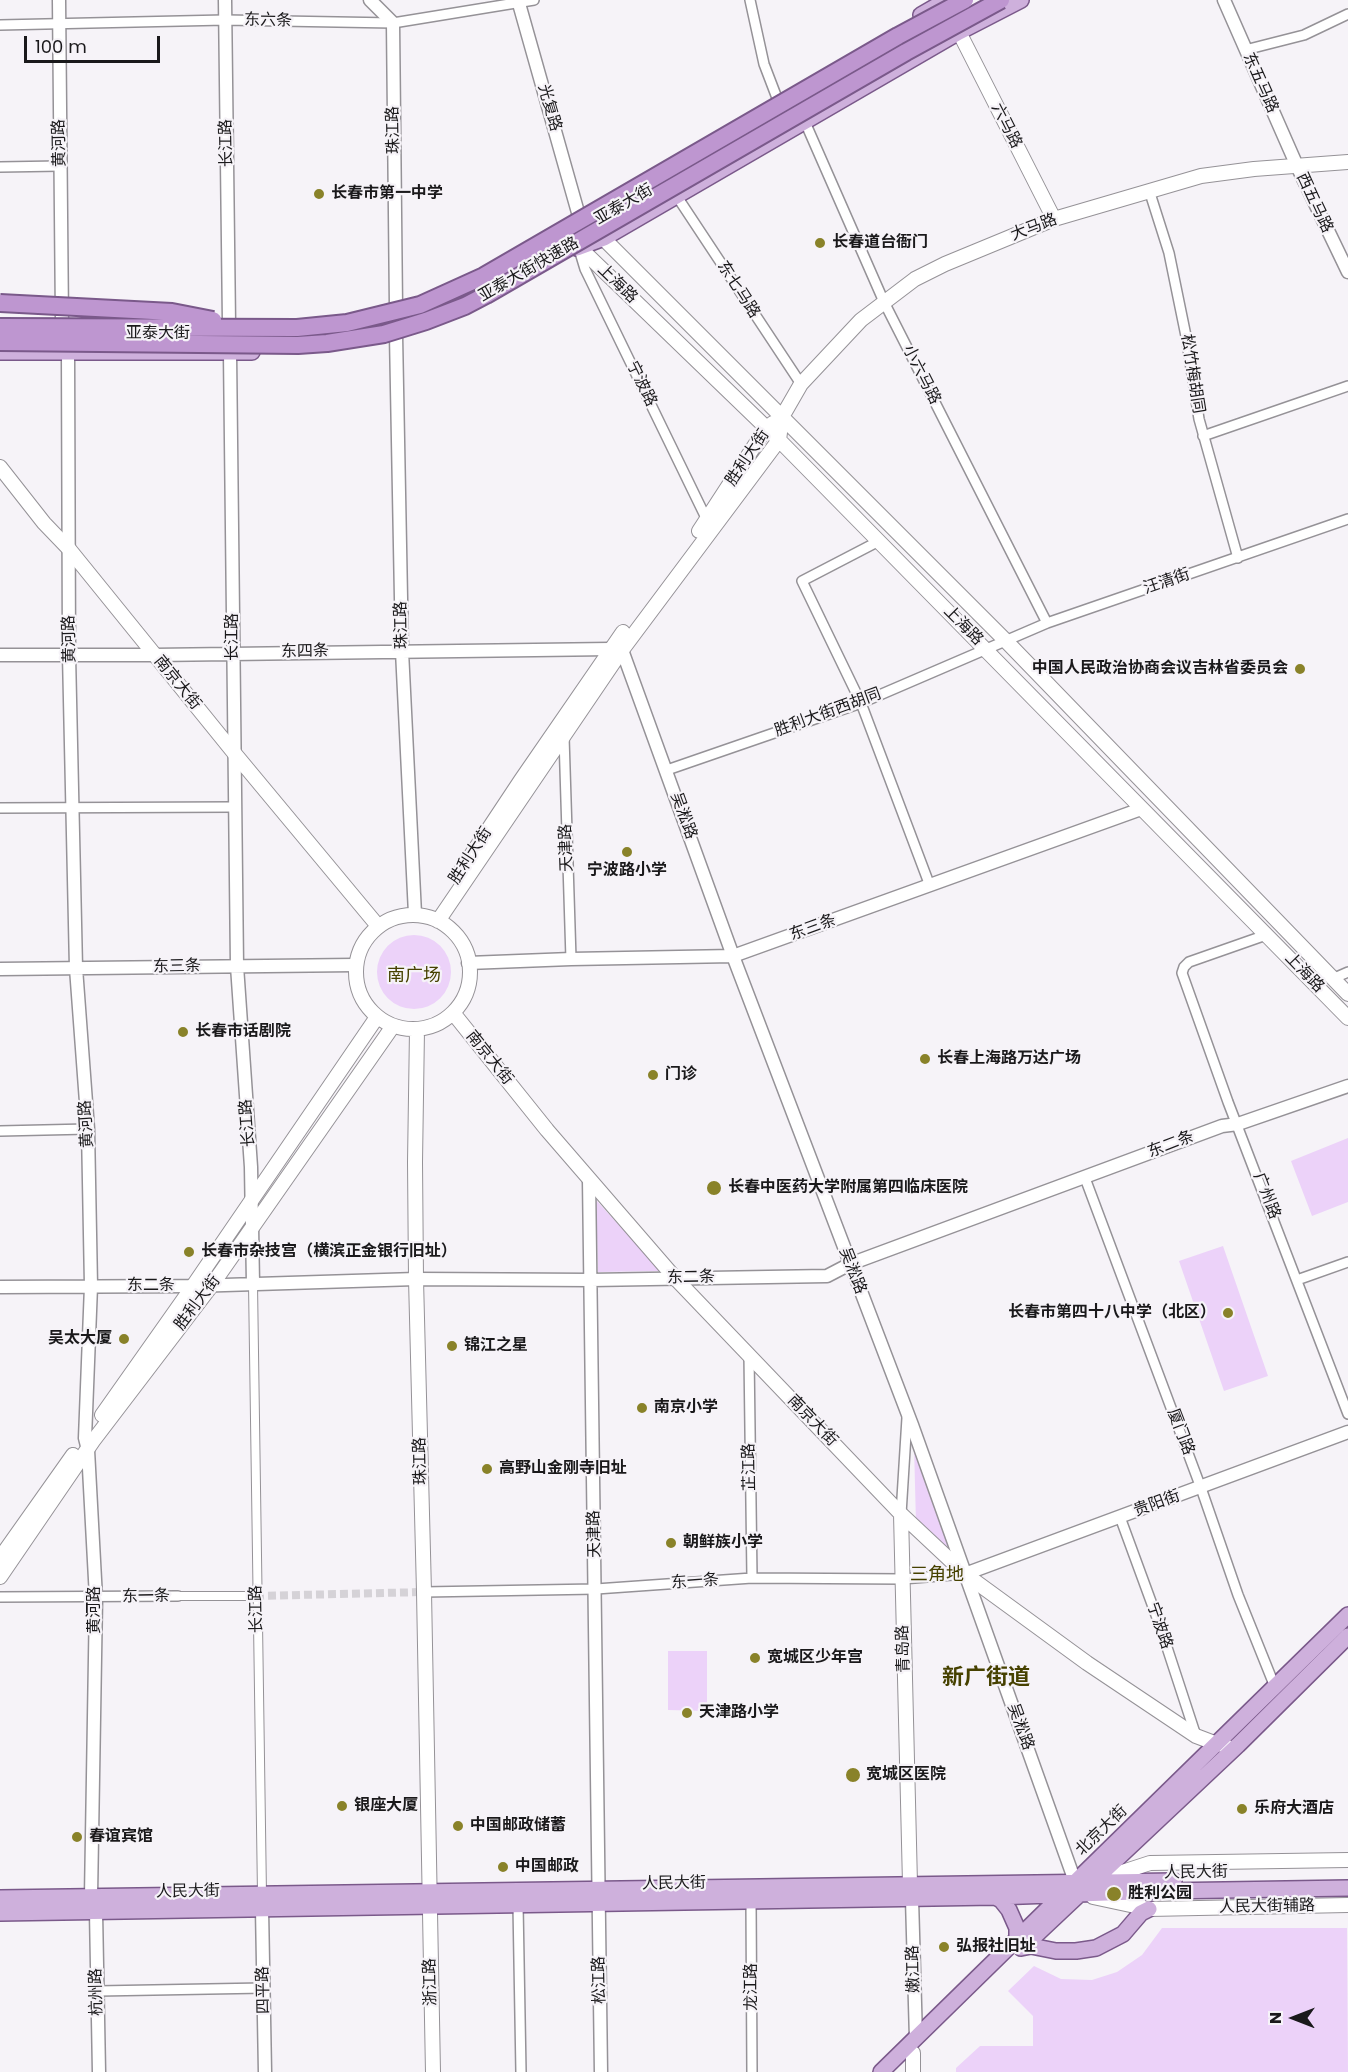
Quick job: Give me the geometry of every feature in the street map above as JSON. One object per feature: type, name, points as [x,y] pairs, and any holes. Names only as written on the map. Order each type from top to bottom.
[{"type":"highway","name":"亚泰大街快速路","points":[[0,327],[297,328],[347,323],[420,305],[484,276],[898,36],[965,0]]},
{"type":"highway","name":"亚泰大街快速路","points":[[0,342],[308,344],[354,340],[384,334],[426,321],[486,295],[915,47],[1001,0]]},
{"type":"highway","points":[[0,303],[172,312],[258,328]]},
{"type":"main road","name":"亚泰大街","points":[[0,321],[326,322],[370,315],[420,302],[473,279],[777,98],[948,0]]},
{"type":"main road","name":"六马路","points":[[948,0],[959,32],[1054,219]]},
{"type":"main road","points":[[959,32],[965,0]]},
{"type":"main road","name":"亚泰大街","points":[[0,352],[322,351],[351,347],[437,323],[477,304],[579,247],[604,238],[959,32],[1021,0]]},
{"type":"main road","name":"大马路","points":[[782,417],[801,384],[861,320],[915,279],[945,264],[1054,219],[1201,176],[1348,162]]},
{"type":"main road","points":[[579,216],[579,247]]},
{"type":"main road","name":"上海路","points":[[579,216],[604,238],[1006,641],[1348,994]]},
{"type":"main road","name":"上海路","points":[[579,247],[779,440],[1348,1018]]},
{"type":"main road","name":"胜利大街","points":[[435,918],[521,780],[707,520],[766,428],[782,417]]},
{"type":"main road","name":"胜利大街","points":[[435,918],[564,737],[616,649],[779,440],[782,417]]},
{"type":"main road","name":"南京大街","points":[[0,467],[378,926]]},
{"type":"main road","points":[[416,914],[435,918],[466,947],[467,996],[454,1014],[438,1025],[417,1030],[393,1026],[376,1017],[366,1005],[360,993],[355,965],[365,941],[378,926],[402,915],[416,914]]},
{"type":"main road","name":"南京大街","points":[[454,1014],[547,1130],[675,1278],[901,1515],[965,1574],[1087,1663],[1196,1736],[1217,1744],[1238,1745]]},
{"type":"main road","name":"胜利大街","points":[[0,1577],[252,1198],[376,1017]]},
{"type":"main road","name":"胜利大街","points":[[0,1558],[212,1286],[393,1026]]},
{"type":"main road","name":"珠江路","points":[[417,1030],[416,1279],[429,1899]]},
{"type":"main road","name":"青岛路","points":[[901,1515],[911,1891]]},
{"type":"main road","name":"北京大街","points":[[881,2072],[914,2046],[1077,1888],[1217,1744],[1348,1615]]},
{"type":"main road","name":"北京大街","points":[[1094,1881],[1238,1745],[1348,1636]]},
{"type":"main road","points":[[1094,1881],[1150,1863],[1348,1860]]},
{"type":"main road","name":"人民大街","points":[[1077,1888],[1094,1881],[1348,1878]]},
{"type":"main road","name":"北京大街","points":[[1019,1944],[1062,1895],[1077,1888]]},
{"type":"main road","name":"人民大街","points":[[0,1898],[91,1896],[262,1901],[1077,1888],[1348,1888]]},
{"type":"main road","name":"人民大街辅路","points":[[1077,1888],[1149,1909],[1348,1905]]},
{"type":"main road","name":"人民大街","points":[[429,1899],[518,1905],[598,1896],[751,1901],[911,1891],[995,1897],[1062,1895]]},
{"type":"main road","points":[[995,1897],[1001,1900],[1009,1910],[1017,1928],[1019,1944],[1056,1951],[1096,1948],[1123,1934],[1141,1913],[1149,1909]]},
{"type":"main road","name":"浙江路","points":[[429,1899],[432,2072]]},
{"type":"main road","name":"人民大街","points":[[0,1913],[96,1912],[262,1901]]},
{"type":"main road","name":"北京大街","points":[[893,2072],[914,2046]]},
{"type":"main road","name":"嫩江路","points":[[913,2072],[914,2046]]},
{"type":"street","name":"黄河路","points":[[59,0],[62,321]]},
{"type":"street","name":"长江路","points":[[225,0],[229,323]]},
{"type":"street","points":[[370,0],[393,23]]},
{"type":"street","name":"东六条","points":[[0,25],[225,20],[393,23],[534,0]]},
{"type":"street","points":[[750,0],[764,64],[777,98]]},
{"type":"street","name":"东五马路","points":[[1224,0],[1297,166]]},
{"type":"street","name":"光复路","points":[[518,1],[579,216]]},
{"type":"street","points":[[1245,50],[1304,35],[1348,14]]},
{"type":"street","name":"珠江路","points":[[393,23],[396,308]]},
{"type":"street","name":"小六马路","points":[[806,122],[884,302],[1047,623]]},
{"type":"street","points":[[0,167],[60,166]]},
{"type":"street","name":"西五马路","points":[[1297,166],[1348,272]]},
{"type":"street","name":"松竹梅胡同","points":[[1149,190],[1169,253],[1203,436],[1238,558]]},
{"type":"street","name":"东七马路","points":[[676,195],[801,384]]},
{"type":"street","name":"宁波路","points":[[579,247],[585,269],[707,520]]},
{"type":"street","name":"珠江路","points":[[396,335],[402,651],[416,914]]},
{"type":"street","name":"黄河路","points":[[68,352],[69,655],[76,968],[88,1129],[91,1286],[87,1444],[96,1598],[91,1896]]},
{"type":"street","name":"长江路","points":[[230,353],[237,966],[252,1198],[262,1901]]},
{"type":"street","points":[[1203,436],[1348,386]]},
{"type":"street","name":"汪清街","points":[[988,650],[1047,623],[1348,519]]},
{"type":"street","points":[[879,541],[802,581],[861,703],[930,886]]},
{"type":"street","name":"东四条","points":[[0,655],[616,649]]},
{"type":"street","name":"吴淞路","points":[[616,649],[667,770],[733,956],[908,1415],[1077,1888]]},
{"type":"street","name":"胜利大街西胡同","points":[[667,770],[861,703],[988,650]]},
{"type":"street","name":"天津路","points":[[564,737],[571,959]]},
{"type":"street","points":[[0,808],[234,807]]},
{"type":"street","name":"东三条","points":[[468,963],[733,956],[1141,809]]},
{"type":"street","name":"广州路","points":[[1266,935],[1189,962],[1182,973],[1348,1414]]},
{"type":"street","name":"东三条","points":[[0,969],[355,965]]},
{"type":"street","points":[[1332,980],[1348,972]]},
{"type":"street","name":"东二条","points":[[0,1287],[212,1286],[416,1279],[591,1280],[828,1276],[850,1264],[1222,1126],[1238,1124],[1348,1086]]},
{"type":"street","points":[[0,1131],[88,1129]]},
{"type":"street","name":"厦门路","points":[[1085,1178],[1202,1488],[1238,1595],[1275,1687]]},
{"type":"street","name":"天津路","points":[[589,1179],[596,1589],[598,1896]]},
{"type":"street","points":[[1297,1280],[1348,1262]]},
{"type":"street","name":"芷江路","points":[[749,1355],[752,1578]]},
{"type":"street","name":"青岛路","points":[[901,1515],[908,1415]]},
{"type":"street","name":"贵阳街","points":[[965,1574],[1348,1432]]},
{"type":"street","name":"宁波路","points":[[1120,1517],[1160,1626],[1196,1736]]},
{"type":"street","name":"东一条","points":[[424,1592],[596,1589],[752,1578],[902,1579],[965,1574]]},
{"type":"street","name":"东一条","points":[[0,1597],[256,1596]]},
{"type":"street","name":"嫩江路","points":[[911,1891],[914,2046]]},
{"type":"street","name":"松江路","points":[[598,1896],[601,2072]]},
{"type":"street","name":"四平路","points":[[262,1901],[266,2072]]},
{"type":"street","name":"龙江路","points":[[751,1901],[752,2072]]},
{"type":"street","points":[[518,1905],[521,2072]]},
{"type":"street","name":"杭州路","points":[[96,1912],[99,2072]]},
{"type":"street","points":[[98,1992],[264,1988]]},
{"type":"shaded area","points":[[407,935],[421,935],[435,941],[445,951],[451,965],[449,986],[435,1003],[421,1009],[407,1009],[393,1003],[383,993],[377,979],[377,965],[383,951],[393,941]]},
{"type":"shaded area","points":[[1348,1138],[1348,1202],[1312,1216],[1291,1161]]},
{"type":"shaded area","points":[[596,1200],[661,1271],[598,1272]]},
{"type":"shaded area","points":[[1223,1246],[1268,1376],[1224,1391],[1179,1261]]},
{"type":"shaded area","points":[[914,1445],[962,1569],[916,1524]]},
{"type":"shaded area","points":[[668,1651],[707,1651],[707,1711],[668,1710]]},
{"type":"shaded area","name":"胜利公园","points":[[1162,1928],[1347,1928],[1348,2072],[956,2072],[956,2068],[980,2046],[1033,2046],[1033,2016],[1008,1991],[1034,1966],[1061,1979],[1092,1980],[1117,1972],[1142,1955]]},
{"type":"tunnel","points":[[256,1596],[424,1592]]},
{"type":"place","name":"长春市第一中学","points":[[319,194]]},
{"type":"place","name":"长春道台衙门","points":[[820,243]]},
{"type":"place","name":"中国人民政治协商会议吉林省委员会","points":[[1300,669]]},
{"type":"place","name":"宁波路小学","points":[[627,852]]},
{"type":"place","name":"长春市话剧院","points":[[183,1032]]},
{"type":"place","name":"长春上海路万达广场","points":[[925,1059]]},
{"type":"place","name":"门诊","points":[[653,1075]]},
{"type":"place","name":"长春中医药大学附属第四临床医院","points":[[714,1188]]},
{"type":"place","name":"长春市杂技宫（横滨正金银行旧址）","points":[[189,1252]]},
{"type":"place","name":"长春市第四十八中学（北区）","points":[[1228,1313]]},
{"type":"place","name":"吴太大厦","points":[[124,1339]]},
{"type":"place","name":"锦江之星","points":[[452,1346]]},
{"type":"place","name":"南京小学","points":[[642,1408]]},
{"type":"place","name":"高野山金刚寺旧址","points":[[487,1469]]},
{"type":"place","name":"朝鲜族小学","points":[[671,1543]]},
{"type":"place","name":"宽城区少年宫","points":[[755,1658]]},
{"type":"place","name":"天津路小学","points":[[687,1713]]},
{"type":"place","name":"宽城区医院","points":[[853,1775]]},
{"type":"place","name":"银座大厦","points":[[342,1806]]},
{"type":"place","name":"乐府大酒店","points":[[1242,1809]]},
{"type":"place","name":"中国邮政储蓄","points":[[458,1826]]},
{"type":"place","name":"春谊宾馆","points":[[77,1837]]},
{"type":"place","name":"中国邮政","points":[[503,1867]]},
{"type":"place","name":"胜利公园","points":[[1114,1894]]},
{"type":"place","name":"弘报社旧址","points":[[944,1947]]},
{"type":"district","name":"南广场","points":[[414,976]]},
{"type":"district","name":"三角地","points":[[937,1575]]},
{"type":"district","name":"新广街道","points":[[986,1678]]}]
